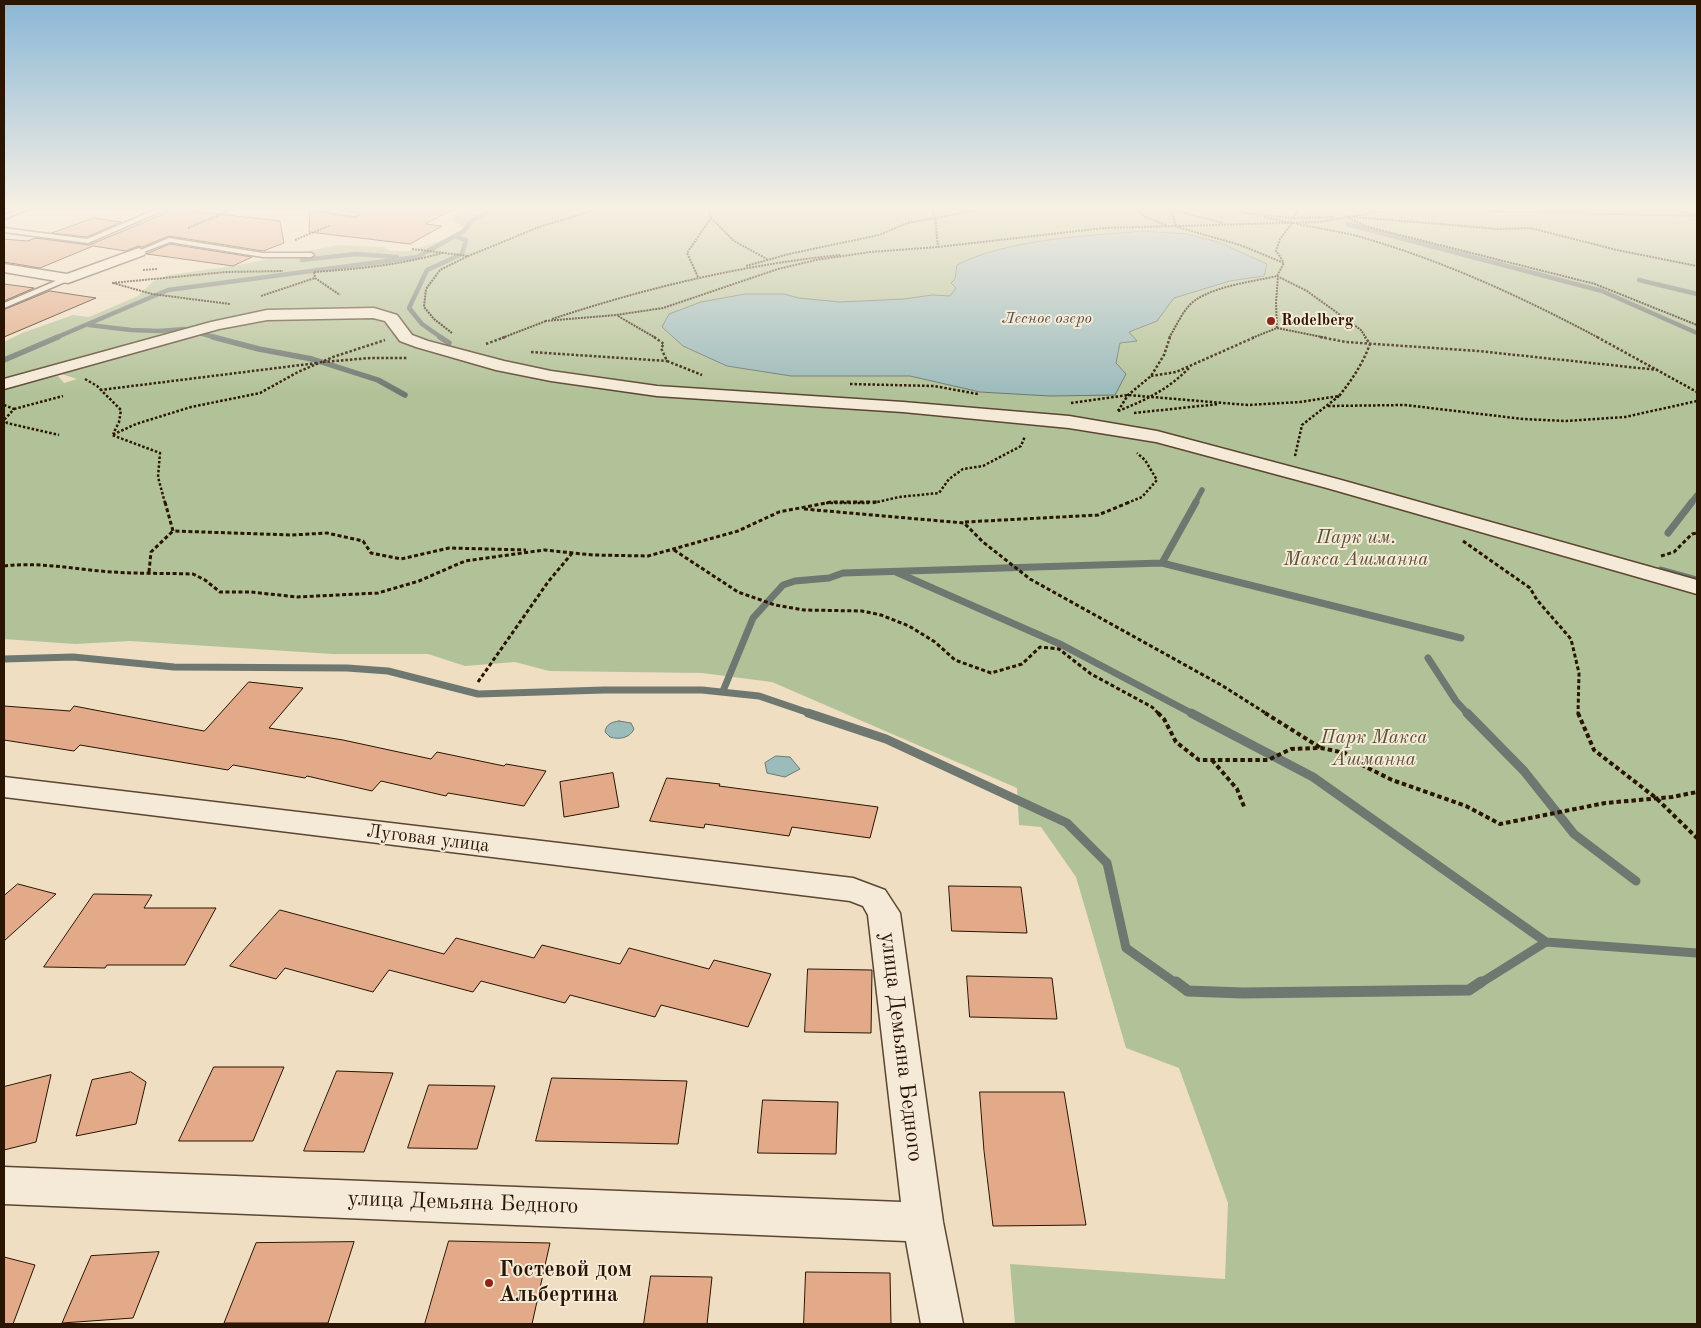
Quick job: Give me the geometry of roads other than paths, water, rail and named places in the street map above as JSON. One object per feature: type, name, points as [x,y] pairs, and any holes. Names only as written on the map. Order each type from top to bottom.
[{"type":"street","points":[[15,270],[68,279],[92,270]]},
{"type":"street","points":[[4,384],[251,318],[267,315],[374,313],[391,318],[406,338],[551,376],[657,391],[903,407],[1069,422],[1115,418],[1157,437],[1697,587]]},
{"type":"street","name":"Луговая улица","points":[[4,787],[853,890]]},
{"type":"street","name":"улица Демьяна Бедного","points":[[853,890],[874,898],[884,913],[923,1222],[942,1324]]},
{"type":"street","name":"улица Демьяна Бедного","points":[[4,1186],[923,1222]]},
{"type":"lane","points":[[4,306],[68,279]]},
{"type":"water","name":"Лесное озеро","points":[[956,270],[1266,270],[1264,276],[1230,281],[1174,298],[1157,321],[1129,332],[1137,341],[1120,343],[1116,363],[1126,374],[1115,395],[1050,396],[980,392],[910,376],[791,376],[727,366],[683,346],[662,327],[669,314],[701,302],[745,294],[784,294],[799,298],[840,302],[904,299],[932,295],[950,296],[956,288],[951,283],[955,279]]},
{"type":"water","points":[[619,721],[631,723],[634,729],[624,738],[610,737],[605,732],[608,725]]},
{"type":"water","points":[[776,756],[790,757],[800,769],[785,777],[767,773],[765,763]]},
{"type":"waterway","points":[[55,338],[168,290],[319,270]]},
{"type":"waterway","points":[[427,270],[409,308],[422,324],[442,338]]},
{"type":"waterway","points":[[1522,270],[1602,291],[1697,333]]},
{"type":"waterway","points":[[1639,280],[1697,294]]},
{"type":"waterway","points":[[89,325],[131,330],[159,331],[184,329],[218,338]]},
{"type":"waterway","points":[[4,360],[58,337]]},
{"type":"waterway","points":[[213,337],[259,349],[312,359],[378,380],[405,395]]},
{"type":"waterway","points":[[440,337],[449,343]]},
{"type":"waterway","points":[[1195,503],[1202,490]]},
{"type":"waterway","points":[[1691,503],[1697,495]]},
{"type":"waterway","points":[[1162,563],[1196,502]]},
{"type":"waterway","points":[[1668,533],[1692,502]]},
{"type":"waterway","points":[[723,691],[753,618],[783,585],[795,581],[829,578],[843,573],[1162,563]]},
{"type":"waterway","points":[[1162,563],[1461,638]]},
{"type":"waterway","points":[[1661,570],[1697,580]]},
{"type":"waterway","points":[[896,572],[1062,645],[1193,714]]},
{"type":"waterway","points":[[4,659],[73,657],[174,667],[347,668],[388,671],[478,694],[604,690],[702,690],[759,696],[812,714]]},
{"type":"waterway","points":[[1428,658],[1456,701],[1468,714]]},
{"type":"waterway","points":[[808,713],[886,739],[1067,823],[1107,863],[1126,948],[1177,984]]},
{"type":"waterway","points":[[1191,713],[1313,777],[1546,942]]},
{"type":"waterway","points":[[1467,713],[1524,771],[1574,834],[1636,881]]},
{"type":"waterway","points":[[1479,984],[1546,942]]},
{"type":"waterway","points":[[1546,942],[1697,953]]},
{"type":"waterway","points":[[1176,982],[1188,991],[1243,993],[1469,990],[1481,982]]},
{"type":"place","name":"Rodelberg","points":[[1271,321]]},
{"type":"place","name":"Гостевой дом Альбертина","points":[[489,1283]]},
{"type":"park label","name":"Парк им. Макса Ашманна","points":[[1356,549]]},
{"type":"park label","name":"Парк Макса Ашманна","points":[[1374,749]]}]
